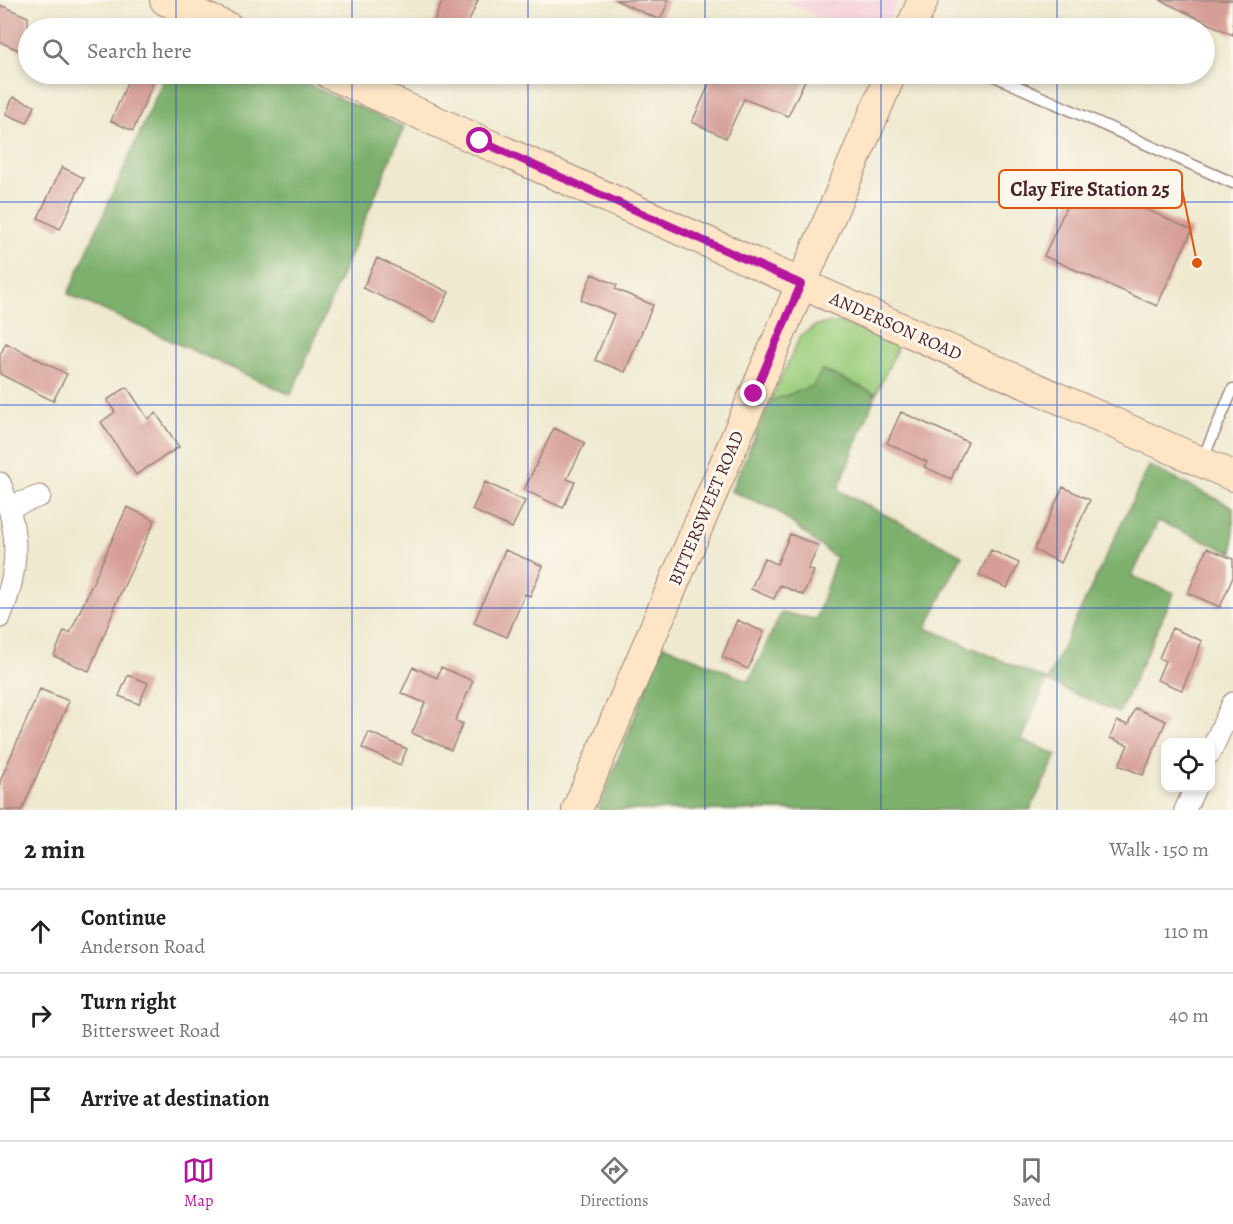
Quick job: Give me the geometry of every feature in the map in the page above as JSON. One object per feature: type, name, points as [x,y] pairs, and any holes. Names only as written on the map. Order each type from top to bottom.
[{"type":"street","points":[[165,0],[206,18]]},
{"type":"street","points":[[915,18],[923,0]]},
{"type":"street","name":"ANDERSON ROAD","points":[[352,84],[1233,476]]},
{"type":"street","name":"BITTERSWEET ROAD","points":[[577,810],[887,84]]},
{"type":"street","points":[[0,483],[14,522],[16,548],[14,575],[0,617]]},
{"type":"street","points":[[9,507],[40,496]]},
{"type":"street","points":[[1221,742],[1233,703]]},
{"type":"street","points":[[1185,810],[1193,792]]},
{"type":"lane","points":[[1012,84],[1233,183]]},
{"type":"lane","points":[[1201,462],[1233,389]]},
{"type":"shaded area","points":[[782,0],[898,0],[890,18],[823,18]]},
{"type":"green space","points":[[162,84],[307,84],[404,127],[291,395],[68,294]]},
{"type":"green space","points":[[839,322],[899,344],[876,394],[823,370],[814,386],[770,401],[801,335],[817,325]]},
{"type":"green space","points":[[822,370],[876,394],[838,490],[962,555],[926,628],[1047,680],[1149,466],[1233,507],[1233,553],[1158,521],[1132,576],[1174,593],[1119,713],[1046,681],[1022,740],[1057,755],[1030,810],[598,810],[663,645],[749,681],[781,613],[816,619],[836,558],[774,509],[731,491],[770,401],[813,386]]},
{"type":"building","points":[[443,0],[478,0],[470,18],[435,18]]},
{"type":"building","points":[[615,0],[669,0],[661,18],[656,18]]},
{"type":"building","points":[[1160,0],[1233,0],[1233,35],[1215,26],[1215,18],[1198,18]]},
{"type":"building","points":[[0,5],[28,17],[18,18],[18,50],[0,42]]},
{"type":"building","points":[[127,84],[153,84],[133,131],[111,121]]},
{"type":"building","points":[[709,84],[803,84],[788,116],[744,99],[726,138],[692,122]]},
{"type":"building","points":[[13,97],[35,106],[27,123],[6,114]]},
{"type":"building","points":[[62,167],[84,178],[60,229],[38,218]]},
{"type":"building","points":[[1079,179],[1192,230],[1157,306],[1044,256]]},
{"type":"building","points":[[377,258],[449,292],[435,322],[363,288]]},
{"type":"building","points":[[592,274],[617,285],[615,289],[653,305],[625,372],[595,360],[614,314],[581,300]]},
{"type":"building","points":[[6,343],[67,374],[53,401],[0,374],[0,355]]},
{"type":"building","points":[[127,387],[148,419],[156,413],[179,447],[136,475],[101,422],[115,412],[107,400]]},
{"type":"building","points":[[901,412],[968,442],[951,479],[924,467],[927,462],[887,443]]},
{"type":"building","points":[[554,428],[585,443],[567,479],[575,482],[563,508],[524,490]]},
{"type":"building","points":[[485,482],[525,501],[512,528],[472,510]]},
{"type":"building","points":[[1063,487],[1090,500],[1061,563],[1034,550]]},
{"type":"building","points":[[127,507],[155,520],[114,607],[89,671],[54,656],[64,631],[70,633]]},
{"type":"building","points":[[790,534],[819,546],[808,569],[814,571],[803,595],[780,585],[774,599],[751,589],[764,558],[777,564]]},
{"type":"building","points":[[1207,548],[1233,559],[1233,577],[1220,607],[1188,593]]},
{"type":"building","points":[[505,550],[543,566],[530,596],[525,594],[507,637],[474,623]]},
{"type":"building","points":[[991,550],[1019,563],[1007,588],[979,575]]},
{"type":"building","points":[[737,620],[764,632],[748,669],[722,657]]},
{"type":"building","points":[[1172,628],[1202,641],[1182,690],[1157,680],[1165,661],[1159,658]]},
{"type":"building","points":[[413,667],[437,678],[441,667],[473,681],[455,721],[463,724],[451,750],[412,733],[425,703],[401,693]]},
{"type":"building","points":[[128,675],[148,683],[139,704],[119,696]]},
{"type":"building","points":[[40,689],[69,701],[22,810],[0,810],[0,781]]},
{"type":"building","points":[[1135,708],[1166,721],[1143,775],[1119,765],[1128,745],[1110,738],[1117,721],[1128,725]]},
{"type":"building","points":[[369,732],[407,749],[400,765],[362,748]]},
{"type":"place","name":"Clay Fire Station 25","points":[[1197,263]]},
{"type":"route","points":[[480,141],[801,284],[754,394]]}]
